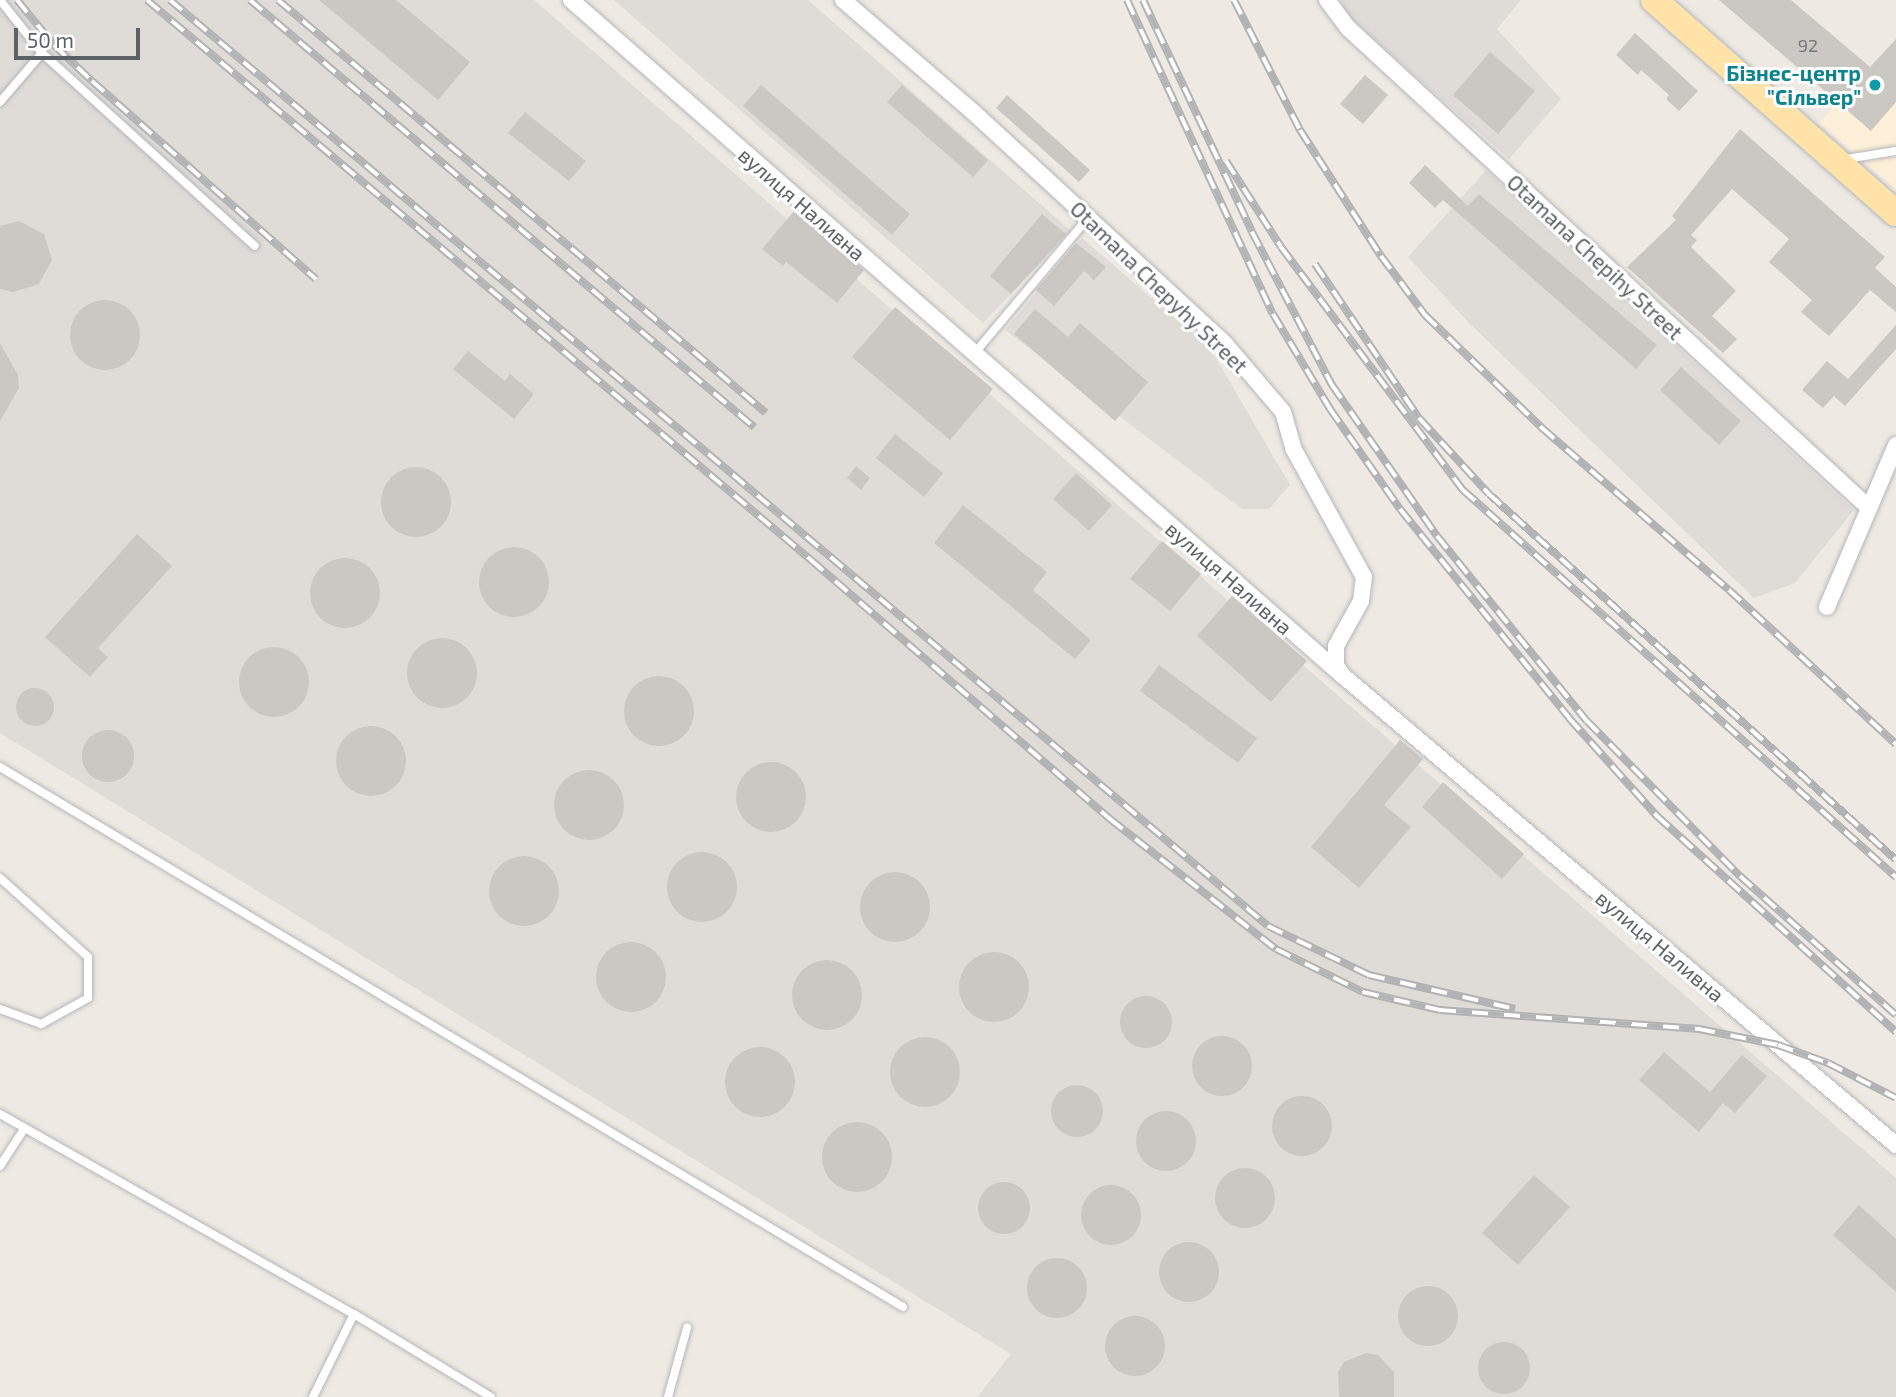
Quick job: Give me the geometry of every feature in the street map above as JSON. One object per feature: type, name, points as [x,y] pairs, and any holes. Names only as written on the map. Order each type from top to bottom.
[{"type":"main road","points":[[1654,0],[1896,214]]},
{"type":"street","name":"вулиця Наливна","points":[[571,0],[973,355],[1342,675],[1896,1145]]},
{"type":"street","name":"Otamana Chepyhy Street","points":[[843,0],[1225,344],[1283,412],[1293,448],[1364,577],[1360,601],[1336,646],[1336,666],[1342,675]]},
{"type":"street","name":"Otamana Chepihy Street","points":[[1327,0],[1348,29],[1869,509]]},
{"type":"street","points":[[1827,607],[1896,445]]},
{"type":"lane","points":[[1,0],[42,53],[255,246]]},
{"type":"lane","points":[[0,102],[42,53]]},
{"type":"lane","points":[[1836,161],[1896,152]]},
{"type":"lane","points":[[973,355],[1088,218]]},
{"type":"lane","points":[[0,767],[903,1307]]},
{"type":"lane","points":[[0,878],[88,957],[88,998],[41,1024],[0,1009]]},
{"type":"lane","points":[[0,1114],[354,1314],[491,1397]]},
{"type":"lane","points":[[0,1166],[24,1129]]},
{"type":"lane","points":[[313,1397],[354,1314]]},
{"type":"lane","points":[[668,1397],[687,1328]]},
{"type":"shaded area","points":[[0,0],[534,0],[1896,1178],[1896,1397],[977,1397],[1011,1354],[0,733]]},
{"type":"shaded area","points":[[614,0],[808,0],[1071,231],[983,323]]},
{"type":"shaded area","points":[[1341,0],[1521,0],[1497,29],[1561,99],[1509,159],[1347,15]]},
{"type":"shaded area","points":[[1896,39],[1896,190],[1819,123]]},
{"type":"shaded area","points":[[1486,170],[1854,510],[1795,583],[1754,598],[1470,324],[1408,257]]},
{"type":"shaded area","points":[[1082,238],[1210,348],[1290,485],[1269,509],[1242,509],[1005,330]]},
{"type":"building","points":[[319,0],[396,0],[470,62],[438,100]]},
{"type":"building","points":[[1719,0],[1791,0],[1870,67],[1896,39],[1896,102],[1871,131]]},
{"type":"building","points":[[1635,33],[1698,91],[1679,111],[1666,99],[1669,95],[1641,70],[1638,75],[1616,55]]},
{"type":"building","points":[[1490,52],[1535,91],[1498,134],[1453,95]]},
{"type":"building","points":[[1365,75],[1388,95],[1363,124],[1340,104]]},
{"type":"building","points":[[761,85],[910,214],[892,235],[743,106]]},
{"type":"building","points":[[902,85],[988,160],[973,177],[887,102]]},
{"type":"building","points":[[1007,95],[1090,170],[1079,182],[996,108]]},
{"type":"building","points":[[525,112],[586,161],[569,181],[508,133]]},
{"type":"building","points":[[1740,129],[1885,257],[1875,268],[1896,287],[1896,312],[1870,290],[1829,336],[1801,312],[1812,300],[1769,262],[1789,239],[1732,189],[1691,235],[1697,240],[1691,247],[1736,291],[1712,316],[1737,339],[1723,353],[1627,267],[1676,220],[1672,216]]},
{"type":"building","points":[[1425,165],[1468,206],[1479,194],[1657,345],[1636,369],[1443,200],[1435,208],[1409,183]]},
{"type":"building","points":[[794,211],[864,270],[837,303],[786,262],[783,266],[762,249]]},
{"type":"building","points":[[1042,214],[1066,234],[1011,294],[990,276]]},
{"type":"building","points":[[19,221],[44,234],[52,260],[39,284],[13,292],[0,289],[0,226]]},
{"type":"building","points":[[1076,243],[1106,267],[1094,280],[1084,271],[1054,306],[1036,290]]},
{"type":"building","points":[[112,300],[125,306],[134,315],[138,321],[138,349],[130,360],[119,368],[98,370],[80,360],[72,349],[70,328],[80,310],[91,302]]},
{"type":"building","points":[[895,307],[993,389],[950,440],[852,357]]},
{"type":"building","points":[[1035,309],[1068,337],[1080,323],[1148,382],[1115,421],[1014,334]]},
{"type":"building","points":[[1896,325],[1896,349],[1845,406],[1834,396],[1823,408],[1802,390],[1827,361],[1848,379]]},
{"type":"building","points":[[0,343],[18,375],[19,388],[0,421]]},
{"type":"building","points":[[468,351],[505,381],[510,374],[534,394],[514,419],[453,369]]},
{"type":"building","points":[[1681,367],[1741,421],[1719,445],[1660,390]]},
{"type":"building","points":[[895,434],[943,473],[924,497],[876,458]]},
{"type":"building","points":[[856,466],[870,478],[861,490],[847,478]]},
{"type":"building","points":[[423,467],[436,473],[445,482],[449,488],[449,516],[441,527],[430,535],[409,537],[391,527],[383,516],[381,495],[391,477],[402,469]]},
{"type":"building","points":[[1076,473],[1112,505],[1089,531],[1053,499]]},
{"type":"building","points":[[963,505],[1047,572],[1033,590],[1091,640],[1075,659],[934,543]]},
{"type":"building","points":[[137,534],[172,566],[98,648],[108,657],[90,677],[45,637]]},
{"type":"building","points":[[1162,541],[1201,574],[1170,611],[1130,579]]},
{"type":"building","points":[[521,547],[534,553],[543,562],[547,568],[547,596],[539,607],[528,615],[507,617],[489,607],[481,596],[479,575],[489,557],[500,549]]},
{"type":"building","points":[[352,558],[365,564],[374,573],[378,579],[378,607],[370,618],[359,626],[338,628],[320,618],[312,607],[310,586],[320,568],[331,560]]},
{"type":"building","points":[[1232,596],[1307,661],[1271,702],[1197,636]]},
{"type":"building","points":[[449,638],[462,644],[471,653],[475,659],[475,687],[467,698],[456,706],[435,708],[417,698],[409,687],[407,666],[417,648],[428,640]]},
{"type":"building","points":[[281,647],[294,653],[303,662],[307,668],[307,696],[299,707],[288,715],[267,717],[249,707],[241,696],[239,675],[249,657],[260,649]]},
{"type":"building","points":[[1159,665],[1257,738],[1238,763],[1140,691]]},
{"type":"building","points":[[666,676],[679,682],[688,691],[692,697],[692,725],[684,736],[673,744],[652,746],[634,736],[626,725],[624,704],[634,686],[645,678]]},
{"type":"building","points":[[35,688],[48,694],[54,707],[48,720],[35,726],[22,720],[16,707],[22,694]]},
{"type":"building","points":[[378,726],[391,732],[400,741],[404,747],[404,775],[396,786],[385,794],[364,796],[346,786],[338,775],[336,754],[346,736],[357,728]]},
{"type":"building","points":[[108,730],[118,732],[126,738],[132,746],[132,766],[126,774],[118,780],[108,782],[98,780],[90,774],[84,766],[82,756],[84,746],[90,738],[98,732]]},
{"type":"building","points":[[1400,740],[1423,759],[1384,805],[1411,827],[1359,888],[1311,847]]},
{"type":"building","points":[[778,762],[791,768],[800,777],[804,783],[804,811],[796,822],[785,830],[764,832],[746,822],[738,811],[736,790],[746,772],[757,764]]},
{"type":"building","points":[[596,770],[609,776],[618,785],[622,791],[622,819],[614,830],[603,838],[582,840],[564,830],[556,819],[554,798],[564,780],[575,772]]},
{"type":"building","points":[[1443,782],[1524,854],[1502,879],[1422,807]]},
{"type":"building","points":[[709,852],[722,858],[731,867],[735,873],[735,901],[727,912],[716,920],[695,922],[677,912],[669,901],[667,880],[677,862],[688,854]]},
{"type":"building","points":[[531,856],[544,862],[553,871],[557,877],[557,905],[549,916],[538,924],[517,926],[499,916],[491,905],[489,884],[499,866],[510,858]]},
{"type":"building","points":[[902,872],[915,878],[924,887],[928,893],[928,921],[920,932],[909,940],[888,942],[870,932],[862,921],[860,900],[870,882],[881,874]]},
{"type":"building","points":[[624,942],[638,942],[651,947],[661,957],[666,977],[661,997],[651,1007],[638,1012],[624,1012],[611,1007],[601,997],[596,984],[596,970],[601,957],[611,947]]},
{"type":"building","points":[[1001,952],[1014,958],[1023,967],[1027,973],[1027,1001],[1019,1012],[1008,1020],[987,1022],[969,1012],[961,1001],[959,980],[969,962],[980,954]]},
{"type":"building","points":[[834,960],[847,966],[856,975],[860,981],[860,1009],[852,1020],[841,1028],[820,1030],[802,1020],[794,1009],[792,988],[802,970],[813,962]]},
{"type":"building","points":[[1146,996],[1156,998],[1164,1004],[1170,1012],[1170,1032],[1164,1040],[1156,1046],[1146,1048],[1136,1046],[1128,1040],[1122,1032],[1120,1022],[1122,1012],[1128,1004],[1136,998]]},
{"type":"building","points":[[1216,1036],[1228,1036],[1247,1049],[1252,1066],[1250,1078],[1239,1091],[1228,1096],[1216,1096],[1197,1083],[1192,1072],[1192,1060],[1205,1041]]},
{"type":"building","points":[[932,1037],[945,1043],[954,1052],[958,1058],[958,1086],[950,1097],[939,1105],[918,1107],[900,1097],[892,1086],[890,1065],[900,1047],[911,1039]]},
{"type":"building","points":[[753,1047],[767,1047],[780,1052],[790,1062],[795,1082],[790,1102],[780,1112],[767,1117],[753,1117],[740,1112],[730,1102],[725,1089],[725,1075],[730,1062],[740,1052]]},
{"type":"building","points":[[1664,1052],[1710,1092],[1742,1055],[1767,1076],[1735,1113],[1723,1103],[1699,1132],[1639,1080]]},
{"type":"building","points":[[1077,1085],[1087,1087],[1095,1093],[1101,1101],[1101,1121],[1095,1129],[1087,1135],[1077,1137],[1067,1135],[1059,1129],[1053,1121],[1051,1111],[1053,1101],[1059,1093],[1067,1087]]},
{"type":"building","points":[[1296,1096],[1308,1096],[1327,1109],[1332,1126],[1330,1138],[1319,1151],[1308,1156],[1296,1156],[1277,1143],[1272,1132],[1272,1120],[1285,1101]]},
{"type":"building","points":[[1160,1111],[1172,1111],[1191,1124],[1196,1141],[1194,1153],[1183,1166],[1172,1171],[1160,1171],[1141,1158],[1136,1147],[1136,1135],[1149,1116]]},
{"type":"building","points":[[864,1122],[877,1128],[886,1137],[890,1143],[890,1171],[882,1182],[871,1190],[850,1192],[832,1182],[824,1171],[822,1150],[832,1132],[843,1124]]},
{"type":"building","points":[[1239,1168],[1251,1168],[1270,1181],[1275,1198],[1273,1210],[1262,1223],[1251,1228],[1239,1228],[1220,1215],[1215,1204],[1215,1192],[1228,1173]]},
{"type":"building","points":[[1534,1175],[1570,1207],[1518,1265],[1482,1233]]},
{"type":"building","points":[[1004,1182],[1014,1184],[1022,1190],[1028,1198],[1028,1218],[1022,1226],[1014,1232],[1004,1234],[994,1232],[986,1226],[980,1218],[978,1208],[980,1198],[986,1190],[994,1184]]},
{"type":"building","points":[[1105,1185],[1117,1185],[1136,1198],[1141,1215],[1139,1227],[1128,1240],[1117,1245],[1105,1245],[1086,1232],[1081,1221],[1081,1209],[1094,1190]]},
{"type":"building","points":[[1859,1205],[1896,1239],[1896,1292],[1833,1235]]},
{"type":"building","points":[[1183,1242],[1195,1242],[1214,1255],[1219,1272],[1217,1284],[1206,1297],[1195,1302],[1183,1302],[1164,1289],[1159,1278],[1159,1266],[1172,1247]]},
{"type":"building","points":[[1051,1258],[1063,1258],[1082,1271],[1087,1288],[1085,1300],[1074,1313],[1063,1318],[1051,1318],[1032,1305],[1027,1294],[1027,1282],[1040,1263]]},
{"type":"building","points":[[1422,1286],[1434,1286],[1453,1299],[1458,1316],[1456,1328],[1445,1341],[1434,1346],[1422,1346],[1403,1333],[1398,1322],[1398,1310],[1411,1291]]},
{"type":"building","points":[[1129,1316],[1141,1316],[1160,1329],[1165,1346],[1163,1358],[1152,1371],[1141,1376],[1129,1376],[1110,1363],[1105,1352],[1105,1340],[1118,1321]]},
{"type":"building","points":[[1504,1342],[1514,1344],[1522,1350],[1528,1358],[1528,1378],[1522,1386],[1514,1392],[1504,1394],[1494,1392],[1486,1386],[1480,1378],[1478,1368],[1480,1358],[1486,1350],[1494,1344]]},
{"type":"building","points":[[1366,1353],[1378,1355],[1394,1372],[1394,1397],[1339,1397],[1338,1372],[1344,1362]]},
{"type":"railway","points":[[17,0],[54,45],[92,81],[316,279]]},
{"type":"railway","points":[[147,0],[811,560],[1110,819],[1276,949],[1363,992],[1440,1010],[1699,1029],[1778,1045],[1828,1063],[1896,1098]]},
{"type":"railway","points":[[170,0],[1268,926],[1369,975],[1515,1009]]},
{"type":"railway","points":[[250,0],[754,427]]},
{"type":"railway","points":[[278,0],[766,413]]},
{"type":"railway","points":[[1127,0],[1273,314],[1330,409],[1400,509],[1569,718],[1657,816],[1896,1032]]},
{"type":"railway","points":[[1143,0],[1252,232],[1332,385],[1437,536],[1587,721],[1740,876],[1896,1015]]},
{"type":"railway","points":[[1234,0],[1300,130],[1381,256],[1425,315],[1542,428],[1729,590],[1896,744]]},
{"type":"railway","points":[[1226,161],[1281,247],[1463,490],[1896,877]]},
{"type":"railway","points":[[1315,264],[1419,418],[1489,494],[1896,860]]},
{"type":"place","name":"Бізнес-центр \"Сільвер\"","points":[[1875,85]]}]
